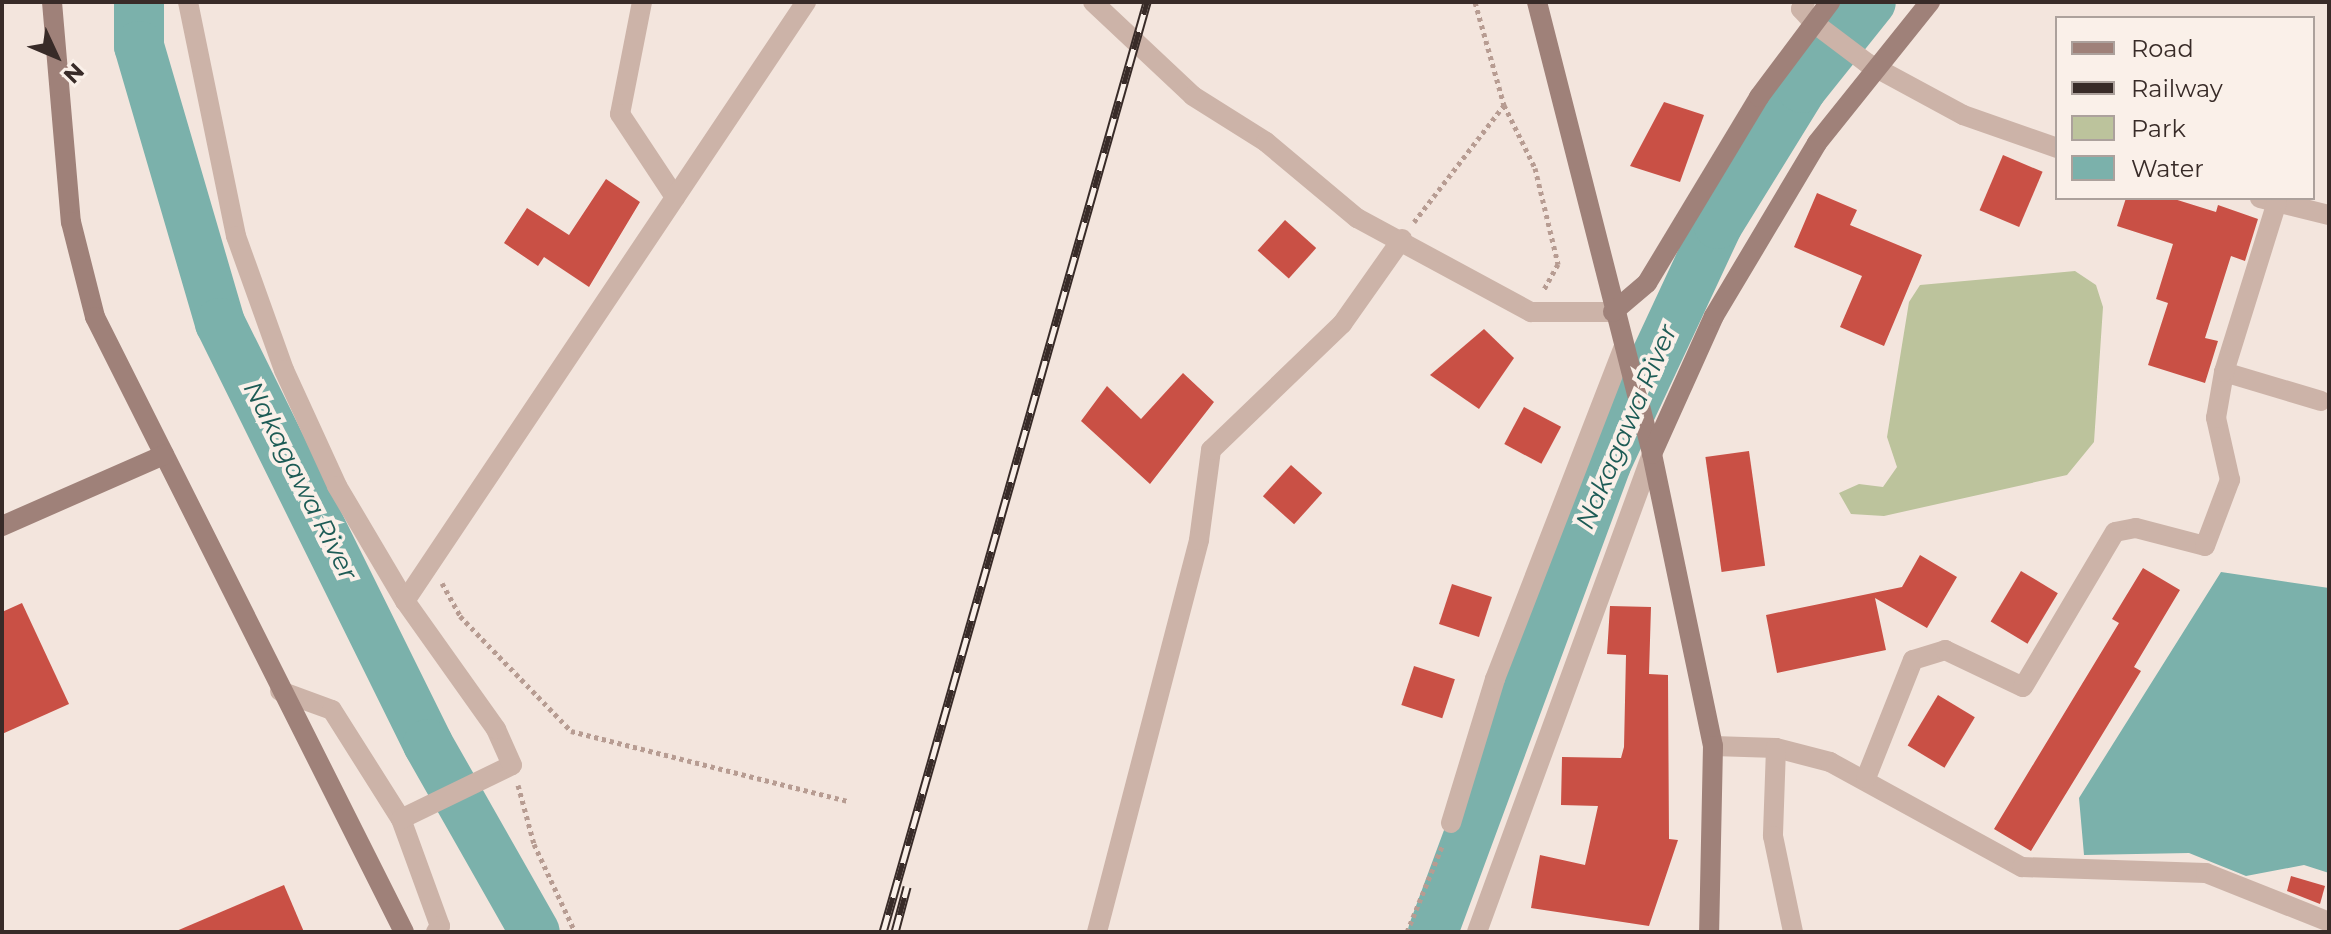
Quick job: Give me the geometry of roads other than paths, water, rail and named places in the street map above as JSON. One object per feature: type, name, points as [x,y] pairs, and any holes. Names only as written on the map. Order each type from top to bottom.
[{"type":"street","points":[[52,2],[71,222],[95,317],[280,691],[404,932]]},
{"type":"street","points":[[188,2],[236,236],[262,311],[337,486],[405,601],[496,729],[512,765],[408,817]]},
{"type":"street","points":[[642,2],[620,114],[675,197]]},
{"type":"street","points":[[405,601],[806,2]]},
{"type":"street","points":[[1093,2],[1193,96],[1266,142],[1357,218],[1402,239],[1531,312],[1613,312],[1647,283],[1820,28],[1830,2]]},
{"type":"street","points":[[1537,2],[1613,312],[1652,454],[1713,746],[1709,932]]},
{"type":"street","points":[[1805,2],[1801,9],[1820,28],[1871,65],[1963,115],[2055,147]]},
{"type":"street","points":[[1477,932],[1652,454],[1714,316],[1817,143],[1871,65],[1930,2]]},
{"type":"street","points":[[1866,778],[1913,660],[1945,650],[2023,687],[2115,532],[2136,528],[2205,546],[2230,480],[2216,418],[2224,372],[2268,200],[2329,215]]},
{"type":"street","points":[[1097,932],[1199,540],[1211,450],[1342,324],[1402,239]]},
{"type":"street","points":[[1451,823],[1495,679],[1623,349]]},
{"type":"street","points":[[2224,372],[2321,401]]},
{"type":"street","points":[[2,526],[164,455]]},
{"type":"street","points":[[280,691],[332,710],[408,817],[440,926],[436,932]]},
{"type":"street","points":[[1713,746],[1776,748],[1866,778],[1988,855],[2022,867],[2206,873],[2329,922]]},
{"type":"street","points":[[1776,748],[1773,836],[1793,932]]},
{"type":"water","points":[[2221,572],[2329,588],[2329,873],[2304,865],[2246,876],[2189,853],[2084,855],[2079,798]]},
{"type":"waterway","name":"Nakagawa River","points":[[139,2],[139,46],[220,323],[428,744],[535,932]]},
{"type":"waterway","name":"Nakagawa River","points":[[1433,932],[1606,464],[1718,224],[1802,88],[1871,2]]},
{"type":"railway","points":[[883,932],[1147,2]]},
{"type":"railway","points":[[895,932],[907,887]]}]
